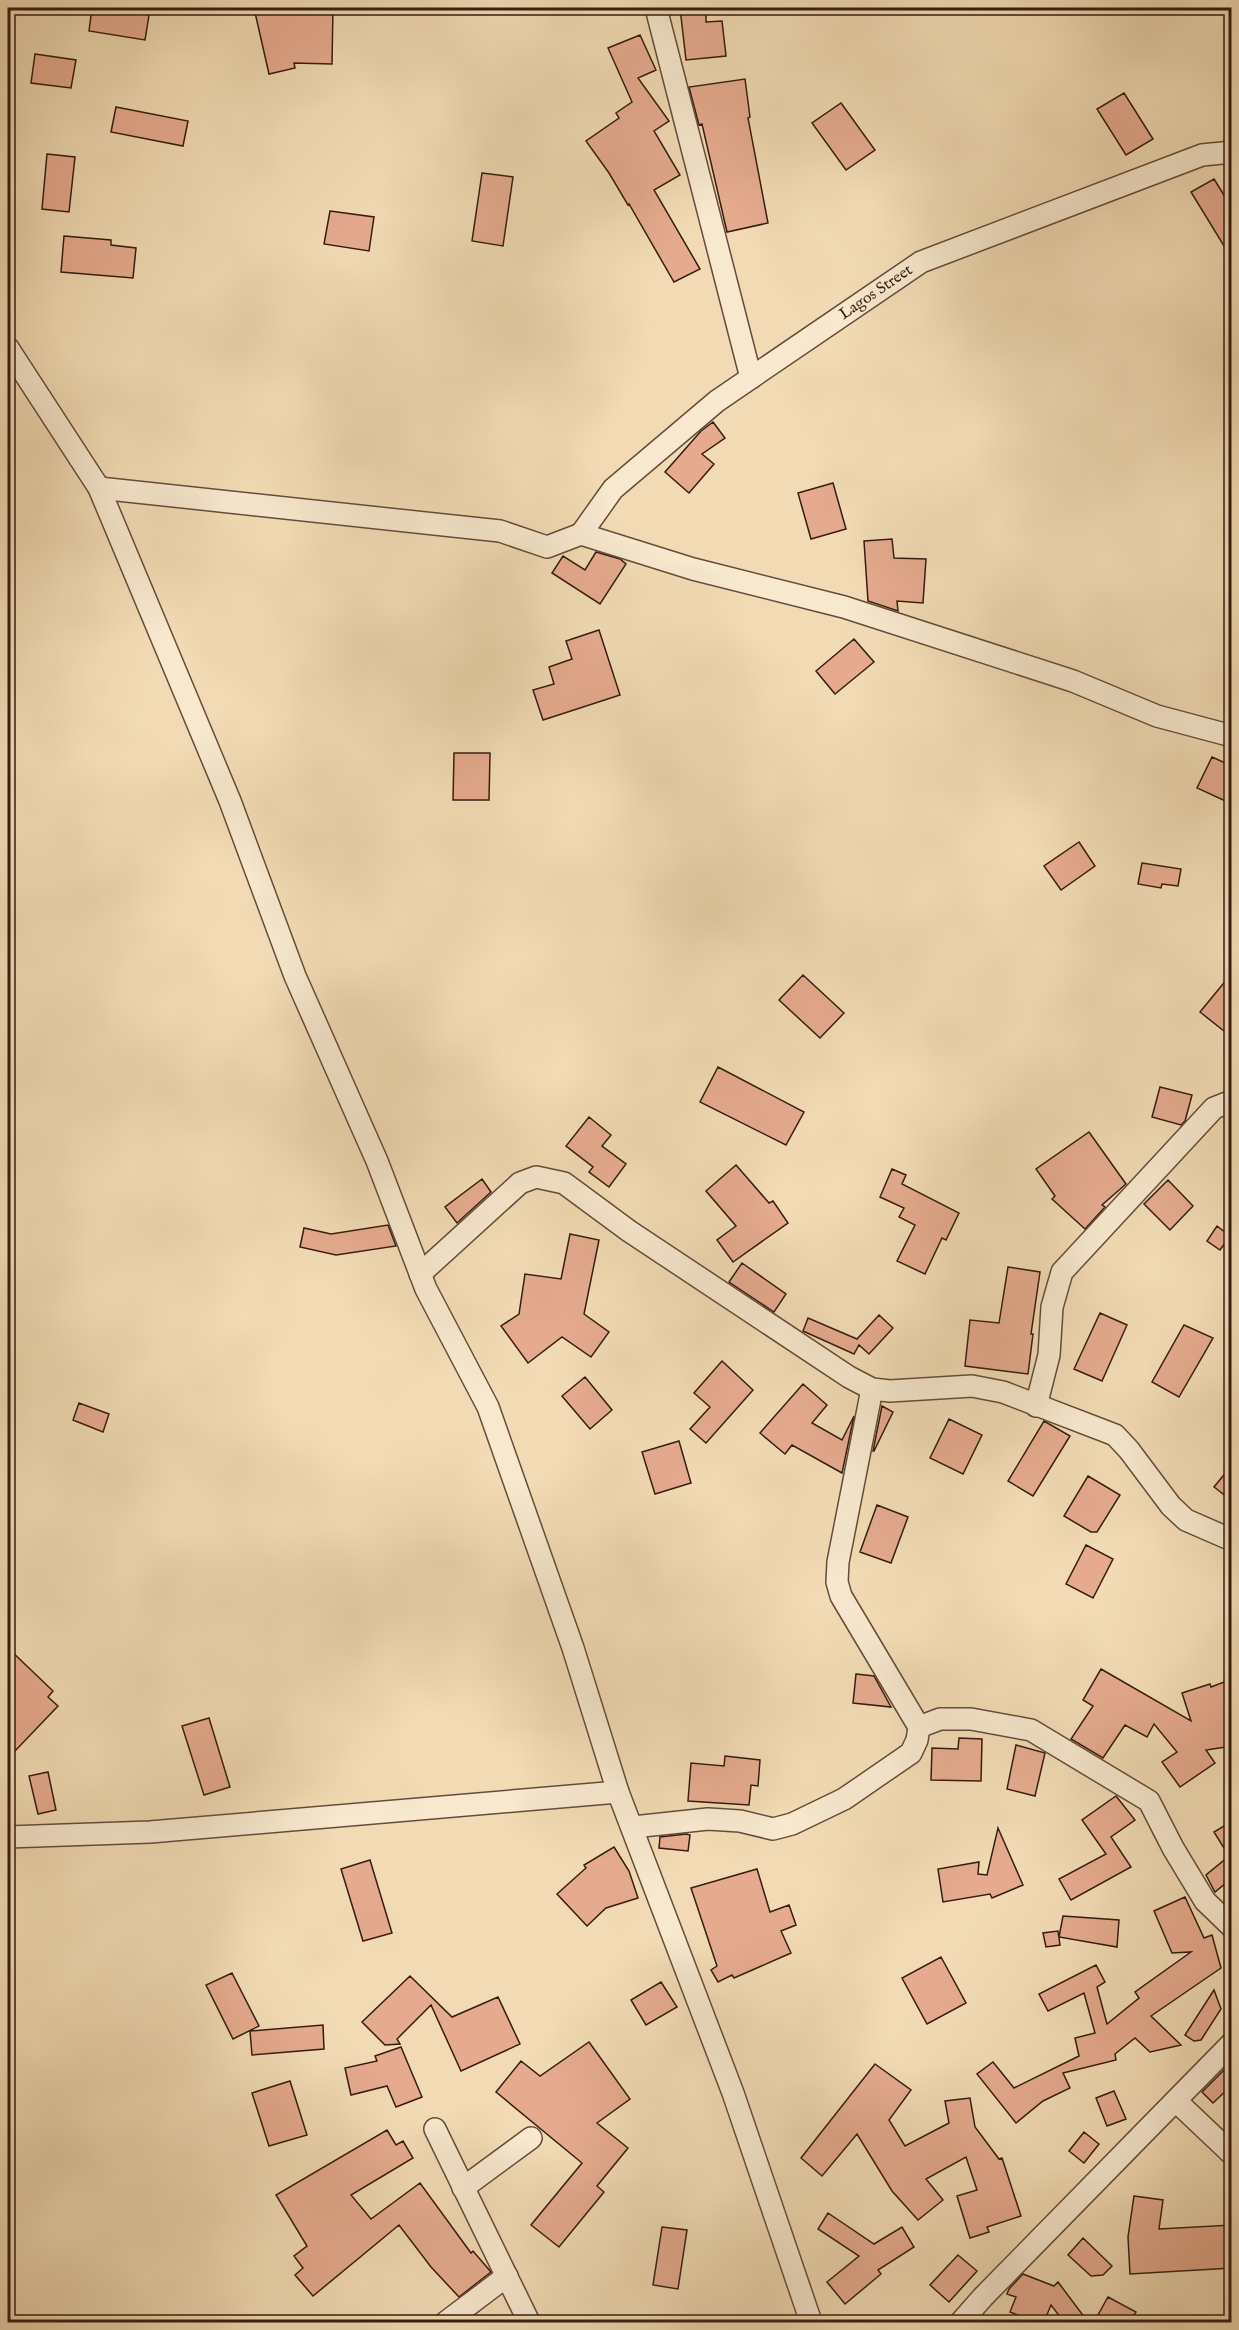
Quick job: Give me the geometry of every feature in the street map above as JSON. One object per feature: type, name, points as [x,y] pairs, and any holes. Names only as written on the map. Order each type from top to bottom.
[{"type":"street","points":[[656,8],[751,378]]},
{"type":"street","name":"Lagos Street","points":[[581,534],[613,489],[717,401],[921,262],[1202,155],[1232,152]]},
{"type":"street","points":[[8,348],[99,488],[230,801],[295,976],[377,1161],[420,1274],[488,1407],[573,1648],[618,1792],[733,2093],[811,2322]]},
{"type":"street","points":[[99,488],[500,531],[547,547],[581,534],[693,569],[844,607],[1073,681],[1157,716],[1232,736]]},
{"type":"street","points":[[1036,1406],[1048,1355],[1052,1307],[1062,1272],[1214,1108],[1232,1101]]},
{"type":"street","points":[[420,1274],[520,1183],[536,1177],[564,1183],[629,1232],[849,1377],[872,1389],[890,1391],[972,1386],[1003,1392],[1114,1435],[1129,1450],[1171,1506],[1186,1520],[1232,1540]]},
{"type":"street","points":[[633,1827],[708,1819],[740,1821],[773,1829],[792,1824],[844,1799],[911,1753],[917,1740],[919,1727],[841,1596],[837,1582],[838,1562],[872,1389]]},
{"type":"street","points":[[919,1727],[940,1719],[971,1719],[1031,1730],[1149,1801],[1173,1848],[1205,1900],[1232,1927]]},
{"type":"street","points":[[8,1838],[150,1832],[618,1792]]},
{"type":"street","points":[[961,2322],[1232,2043]]},
{"type":"street","points":[[1176,2101],[1232,2154]]},
{"type":"street","points":[[435,2129],[529,2322]]},
{"type":"street","points":[[463,2188],[531,2138]]},
{"type":"street","points":[[446,2322],[507,2276]]},
{"type":"building","points":[[92,8],[150,9],[145,40],[89,31]]},
{"type":"building","points":[[254,8],[333,8],[332,64],[294,63],[295,68],[269,74]]},
{"type":"building","points":[[680,8],[706,8],[706,22],[722,21],[726,56],[686,60]]},
{"type":"building","points":[[640,35],[656,70],[638,78],[669,121],[654,131],[680,175],[654,190],[700,269],[674,282],[629,204],[586,141],[619,118],[616,113],[632,102],[608,48]]},
{"type":"building","points":[[35,54],[76,60],[71,88],[31,83]]},
{"type":"building","points":[[745,79],[750,117],[748,118],[768,223],[727,232],[702,124],[699,125],[689,87]]},
{"type":"building","points":[[1124,93],[1153,139],[1126,155],[1097,109]]},
{"type":"building","points":[[841,103],[875,150],[846,170],[812,123]]},
{"type":"building","points":[[116,107],[188,121],[183,146],[111,132]]},
{"type":"building","points":[[47,154],[75,157],[69,212],[42,209]]},
{"type":"building","points":[[482,173],[513,177],[503,246],[472,241]]},
{"type":"building","points":[[1214,179],[1232,208],[1232,259],[1191,192]]},
{"type":"building","points":[[330,211],[374,217],[369,251],[324,244]]},
{"type":"building","points":[[64,236],[111,240],[111,245],[136,248],[133,278],[61,272]]},
{"type":"building","points":[[713,422],[725,438],[702,454],[714,464],[689,493],[665,472],[701,431]]},
{"type":"building","points":[[833,483],[846,529],[811,539],[798,493]]},
{"type":"building","points":[[892,539],[894,558],[926,559],[923,603],[897,601],[898,611],[868,601],[864,541]]},
{"type":"building","points":[[596,552],[620,559],[626,564],[600,604],[552,573],[563,556],[585,570]]},
{"type":"building","points":[[599,630],[620,695],[543,720],[533,690],[554,684],[549,667],[572,659],[566,641]]},
{"type":"building","points":[[854,639],[874,662],[835,694],[816,671]]},
{"type":"building","points":[[454,753],[490,753],[489,800],[453,800]]},
{"type":"building","points":[[1212,757],[1232,766],[1232,804],[1197,788]]},
{"type":"building","points":[[1079,842],[1095,866],[1061,890],[1044,866]]},
{"type":"building","points":[[1142,863],[1181,869],[1178,886],[1162,884],[1161,888],[1138,884]]},
{"type":"building","points":[[1232,973],[1232,1022],[1224,1031],[1200,1012]]},
{"type":"building","points":[[803,975],[844,1013],[820,1038],[779,1000]]},
{"type":"building","points":[[718,1067],[804,1112],[786,1145],[700,1102]]},
{"type":"building","points":[[1160,1087],[1192,1095],[1185,1121],[1181,1125],[1152,1117]]},
{"type":"building","points":[[589,1117],[611,1135],[602,1146],[626,1164],[609,1187],[589,1172],[593,1167],[566,1146]]},
{"type":"building","points":[[1089,1132],[1126,1184],[1102,1205],[1105,1207],[1085,1229],[1052,1199],[1055,1196],[1036,1169]]},
{"type":"building","points":[[736,1165],[769,1203],[773,1201],[788,1223],[733,1262],[717,1240],[736,1226],[706,1191]]},
{"type":"building","points":[[892,1169],[906,1175],[902,1184],[959,1213],[946,1240],[942,1238],[925,1274],[897,1261],[915,1225],[899,1217],[904,1208],[880,1197]]},
{"type":"building","points":[[482,1179],[491,1192],[457,1223],[445,1207]]},
{"type":"building","points":[[1168,1180],[1193,1206],[1170,1230],[1144,1204]]},
{"type":"building","points":[[388,1225],[396,1246],[336,1255],[300,1247],[304,1228],[331,1234]]},
{"type":"building","points":[[1217,1226],[1230,1236],[1220,1250],[1207,1241]]},
{"type":"building","points":[[570,1234],[599,1240],[584,1314],[609,1332],[591,1357],[562,1337],[528,1363],[501,1326],[519,1314],[525,1274],[561,1279]]},
{"type":"building","points":[[742,1263],[786,1294],[774,1312],[729,1282]]},
{"type":"building","points":[[1008,1267],[1040,1272],[1028,1374],[965,1366],[970,1320],[999,1323]]},
{"type":"building","points":[[1100,1313],[1127,1325],[1102,1381],[1074,1369]]},
{"type":"building","points":[[879,1315],[893,1328],[869,1354],[859,1345],[854,1354],[803,1331],[808,1318],[857,1339]]},
{"type":"building","points":[[1184,1325],[1213,1338],[1179,1397],[1152,1382]]},
{"type":"building","points":[[722,1361],[753,1390],[706,1443],[690,1429],[710,1407],[694,1393]]},
{"type":"building","points":[[585,1377],[612,1410],[590,1429],[562,1396]]},
{"type":"building","points":[[803,1384],[827,1405],[812,1423],[842,1440],[854,1416],[842,1473],[792,1445],[785,1454],[760,1433]]},
{"type":"building","points":[[79,1403],[109,1414],[103,1432],[73,1420]]},
{"type":"building","points":[[882,1406],[893,1412],[873,1451]]},
{"type":"building","points":[[949,1419],[982,1435],[963,1474],[930,1458]]},
{"type":"building","points":[[1044,1421],[1070,1436],[1033,1496],[1008,1481]]},
{"type":"building","points":[[679,1441],[691,1483],[655,1494],[642,1452]]},
{"type":"building","points":[[1232,1465],[1232,1501],[1214,1487]]},
{"type":"building","points":[[1088,1476],[1120,1495],[1097,1532],[1091,1532],[1064,1516]]},
{"type":"building","points":[[877,1505],[908,1517],[891,1563],[860,1552]]},
{"type":"building","points":[[1086,1545],[1113,1559],[1093,1598],[1066,1584]]},
{"type":"building","points":[[8,1648],[53,1691],[48,1697],[58,1706],[15,1751],[8,1744]]},
{"type":"building","points":[[1101,1669],[1191,1721],[1182,1693],[1210,1684],[1211,1687],[1232,1679],[1232,1746],[1206,1750],[1215,1763],[1180,1787],[1162,1762],[1177,1752],[1154,1724],[1147,1737],[1125,1725],[1103,1758],[1071,1739],[1093,1706],[1083,1700]]},
{"type":"building","points":[[856,1674],[874,1676],[891,1707],[853,1703]]},
{"type":"building","points":[[209,1718],[230,1787],[204,1795],[182,1726]]},
{"type":"building","points":[[959,1738],[982,1739],[981,1781],[931,1780],[932,1748],[958,1749]]},
{"type":"building","points":[[1016,1745],[1045,1753],[1035,1796],[1007,1789]]},
{"type":"building","points":[[725,1756],[760,1760],[758,1786],[751,1785],[749,1805],[688,1801],[691,1763],[724,1766]]},
{"type":"building","points":[[48,1772],[56,1810],[38,1814],[29,1776]]},
{"type":"building","points":[[1116,1796],[1135,1820],[1111,1837],[1131,1867],[1071,1900],[1059,1879],[1106,1854],[1082,1820]]},
{"type":"building","points":[[1232,1821],[1232,1878],[1215,1892],[1206,1875],[1229,1856],[1214,1832]]},
{"type":"building","points":[[998,1828],[1023,1885],[992,1898],[990,1894],[943,1902],[938,1869],[979,1862],[978,1874],[987,1875]]},
{"type":"building","points":[[690,1835],[688,1851],[659,1848],[660,1837]]},
{"type":"building","points":[[614,1847],[629,1871],[638,1898],[606,1908],[587,1926],[557,1894],[586,1868],[584,1865]]},
{"type":"building","points":[[370,1860],[392,1933],[363,1941],[341,1869]]},
{"type":"building","points":[[757,1869],[770,1912],[789,1905],[796,1925],[781,1931],[791,1953],[734,1978],[732,1975],[718,1982],[711,1970],[717,1966],[691,1888]]},
{"type":"building","points":[[1185,1897],[1204,1938],[1212,1935],[1221,1968],[1151,2016],[1181,2045],[1150,2052],[1135,2038],[1115,2054],[1116,2060],[1063,2073],[1070,2088],[1043,2101],[1016,2123],[977,2074],[993,2062],[1014,2088],[1079,2056],[1075,2038],[1095,2033],[1084,1993],[1048,2011],[1039,1994],[1096,1965],[1105,1982],[1097,1987],[1107,2024],[1139,1998],[1135,1992],[1191,1952],[1172,1953],[1154,1911]]},
{"type":"building","points":[[1063,1916],[1119,1920],[1117,1947],[1059,1937]]},
{"type":"building","points":[[1058,1931],[1060,1945],[1046,1947],[1043,1933]]},
{"type":"building","points":[[941,1957],[966,2003],[927,2024],[902,1978]]},
{"type":"building","points":[[232,1973],[259,2026],[233,2039],[206,1985]]},
{"type":"building","points":[[410,1976],[452,2017],[498,1997],[520,2044],[461,2071],[431,2005],[397,2039],[400,2044],[385,2045],[362,2022]]},
{"type":"building","points":[[661,1982],[677,2007],[646,2025],[631,2000]]},
{"type":"building","points":[[1214,1990],[1221,2009],[1201,2040],[1194,2041],[1185,2035]]},
{"type":"building","points":[[323,2025],[324,2049],[252,2055],[250,2031]]},
{"type":"building","points":[[589,2042],[630,2099],[597,2123],[628,2148],[597,2186],[604,2192],[559,2247],[531,2225],[582,2163],[496,2092],[521,2061],[540,2076]]},
{"type":"building","points":[[401,2047],[422,2097],[396,2107],[387,2086],[351,2095],[345,2068],[377,2061],[375,2056]]},
{"type":"building","points":[[1232,2062],[1232,2085],[1213,2103],[1202,2092]]},
{"type":"building","points":[[875,2064],[911,2090],[889,2120],[905,2146],[949,2123],[945,2101],[970,2098],[975,2127],[999,2159],[1002,2158],[1021,2216],[987,2227],[989,2232],[970,2238],[957,2196],[977,2190],[966,2157],[926,2179],[943,2200],[918,2220],[892,2191],[857,2134],[822,2176],[801,2158]]},
{"type":"building","points":[[290,2081],[307,2135],[269,2146],[252,2093]]},
{"type":"building","points":[[1114,2091],[1126,2119],[1107,2126],[1096,2098]]},
{"type":"building","points":[[387,2130],[396,2145],[403,2141],[413,2158],[351,2195],[371,2219],[420,2183],[471,2253],[473,2251],[491,2272],[459,2297],[431,2267],[399,2225],[313,2296],[295,2275],[303,2268],[294,2256],[307,2246],[276,2195]]},
{"type":"building","points":[[1084,2132],[1099,2144],[1084,2163],[1069,2151]]},
{"type":"building","points":[[1134,2196],[1163,2200],[1159,2229],[1232,2225],[1232,2268],[1130,2274],[1128,2237]]},
{"type":"building","points":[[828,2213],[874,2244],[902,2227],[914,2247],[878,2270],[881,2274],[845,2304],[827,2282],[859,2256],[818,2229]]},
{"type":"building","points":[[662,2227],[687,2230],[678,2289],[653,2285]]},
{"type":"building","points":[[1083,2238],[1112,2266],[1103,2275],[1091,2276],[1068,2255]]},
{"type":"building","points":[[958,2255],[977,2271],[949,2302],[930,2285]]},
{"type":"building","points":[[1023,2274],[1054,2286],[1058,2282],[1088,2322],[1064,2322],[1051,2305],[1044,2322],[1037,2322],[1010,2312],[1016,2297],[1007,2294]]},
{"type":"building","points":[[1108,2297],[1136,2312],[1130,2322],[1094,2322]]}]
